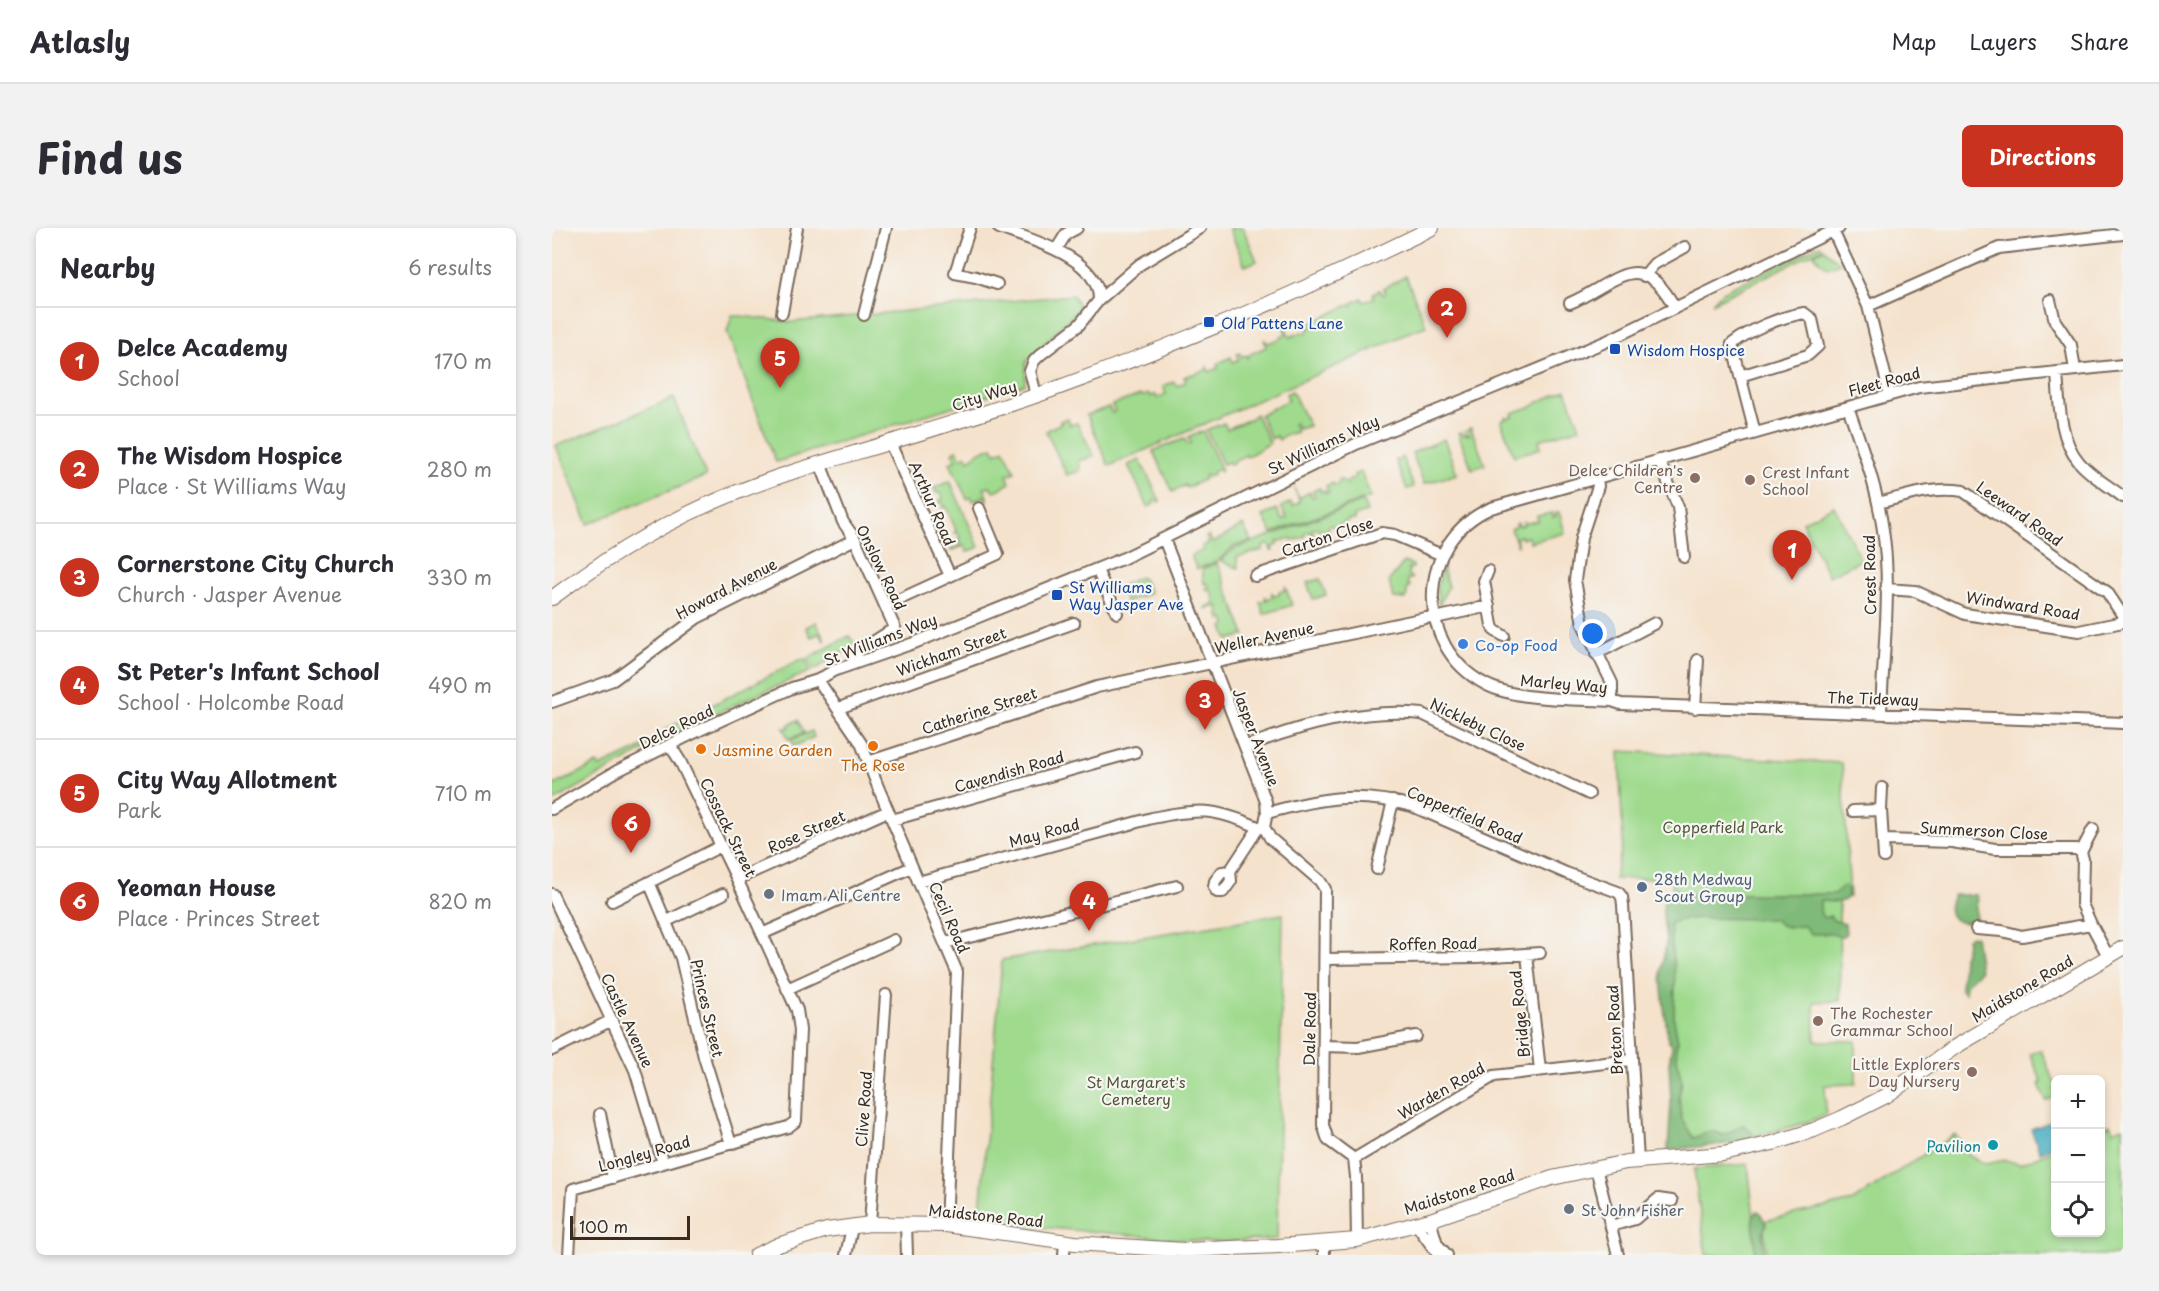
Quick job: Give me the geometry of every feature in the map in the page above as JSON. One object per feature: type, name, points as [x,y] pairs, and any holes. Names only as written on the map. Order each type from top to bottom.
[{"type":"main road","name":"City Way","points":[[552,598],[616,554],[685,515],[738,492],[820,463],[890,443],[1036,395],[1163,348],[1251,312],[1432,228]]},
{"type":"main road","name":"Maidstone Road","points":[[756,1255],[800,1238],[850,1226],[870,1224],[946,1226],[1064,1248],[1150,1252],[1324,1248],[1430,1220],[1552,1178],[1638,1161],[1723,1154],[1785,1140],[1831,1124],[1886,1096],[1960,1044],[2123,948]]},
{"type":"street","points":[[782,313],[797,228]]},
{"type":"street","points":[[864,315],[886,228]]},
{"type":"street","points":[[970,228],[955,273],[997,284]]},
{"type":"street","points":[[999,228],[1077,260],[1091,275],[1099,290],[1099,300]]},
{"type":"street","points":[[1056,250],[1066,234],[1077,228]]},
{"type":"street","points":[[1036,395],[1030,376],[1034,361],[1079,325],[1099,300],[1139,265],[1200,228]]},
{"type":"street","points":[[1829,230],[1868,306],[1890,395]]},
{"type":"street","name":"St Williams Way","points":[[818,680],[829,673],[914,643],[1097,570],[1356,444],[1605,342],[1829,230]]},
{"type":"street","points":[[1868,306],[1999,248],[2123,234]]},
{"type":"street","points":[[1644,276],[1654,264],[1685,247]]},
{"type":"street","points":[[1570,303],[1622,274],[1633,273],[1652,278],[1660,285],[1675,308]]},
{"type":"street","points":[[1585,283],[1589,294]]},
{"type":"street","points":[[2050,300],[2055,321],[2071,345],[2075,370]]},
{"type":"street","points":[[1740,376],[1808,355],[1818,346],[1812,319],[1804,313],[1789,316],[1741,337],[1731,344],[1755,433]]},
{"type":"street","name":"Fleet Road","points":[[1597,478],[1932,384],[2123,365]]},
{"type":"street","points":[[2057,372],[2065,437],[2078,461],[2123,497]]},
{"type":"street","name":"Crest Road","points":[[1848,407],[1878,503],[1886,561],[1881,712]]},
{"type":"street","name":"Arthur Road","points":[[890,443],[950,576]]},
{"type":"street","points":[[1659,460],[1678,507],[1684,557]]},
{"type":"street","name":"Onslow Road","points":[[820,463],[843,522],[855,540],[894,629],[854,655],[853,664]]},
{"type":"street","points":[[1597,478],[1598,486],[1581,538],[1575,580],[1581,617],[1596,654],[1612,683],[1617,703]]},
{"type":"street","name":"Marley Way","points":[[1597,478],[1486,510],[1463,526],[1442,555],[1435,572],[1433,587],[1435,617],[1443,639],[1457,662],[1485,684],[1518,694],[1617,703]]},
{"type":"street","name":"Leeward Road","points":[[1878,503],[1930,490],[1946,488],[1963,491],[2107,592],[2123,616]]},
{"type":"street","points":[[885,606],[998,554],[979,508]]},
{"type":"street","name":"Carton Close","points":[[1255,576],[1382,533],[1393,534],[1442,555]]},
{"type":"street","name":"Jasper Avenue","points":[[1164,539],[1265,800],[1267,813]]},
{"type":"street","name":"Howard Avenue","points":[[552,702],[611,681],[697,618],[855,540]]},
{"type":"street","points":[[1097,570],[1117,614]]},
{"type":"street","points":[[1488,571],[1484,581],[1493,628],[1504,636]]},
{"type":"street","name":"Windward Road","points":[[1886,589],[1915,591],[1965,614],[2079,631],[2123,622]]},
{"type":"street","name":"Weller Avenue","points":[[1100,687],[1489,606]]},
{"type":"street","name":"Wickham Street","points":[[839,708],[1074,623]]},
{"type":"street","points":[[1596,654],[1656,623]]},
{"type":"street","points":[[1695,708],[1698,660]]},
{"type":"street","name":"Cecil Road","points":[[818,680],[860,740],[890,816],[956,967],[958,980],[946,1226]]},
{"type":"street","name":"Delce Road","points":[[552,809],[617,771],[670,745],[780,694],[818,680]]},
{"type":"street","name":"Catherine Street","points":[[868,762],[1100,687]]},
{"type":"street","name":"The Tideway","points":[[1617,703],[1695,708],[1881,712],[2123,723]]},
{"type":"street","name":"Nickleby Close","points":[[1245,747],[1276,735],[1327,721],[1402,711],[1435,718],[1589,794]]},
{"type":"street","name":"Cossack Street","points":[[670,745],[737,879],[797,1010],[800,1028],[797,1117],[796,1122],[788,1127]]},
{"type":"street","name":"Cavendish Road","points":[[890,816],[1135,752]]},
{"type":"street","points":[[1882,788],[1884,857]]},
{"type":"street","name":"Copperfield Road","points":[[1267,813],[1330,798],[1369,797],[1393,801],[1412,806],[1566,873],[1614,890],[1622,897]]},
{"type":"street","points":[[1377,869],[1393,801]]},
{"type":"street","name":"May Road","points":[[918,882],[1178,812],[1197,810],[1216,812],[1261,827]]},
{"type":"street","points":[[1852,810],[1881,810]]},
{"type":"street","points":[[1230,871],[1261,827],[1267,813]]},
{"type":"street","name":"Rose Street","points":[[737,879],[890,816]]},
{"type":"street","name":"Dale Road","points":[[1261,827],[1270,838],[1323,885],[1325,892],[1323,1128],[1331,1143],[1354,1159]]},
{"type":"street","points":[[2093,829],[2081,852],[2083,859],[2082,904],[2108,956]]},
{"type":"street","name":"Summerson Close","points":[[1884,840],[1952,842],[1995,849],[2076,849],[2081,852]]},
{"type":"street","points":[[612,901],[721,846]]},
{"type":"street","points":[[762,934],[912,867]]},
{"type":"street","name":"Princes Street","points":[[649,882],[681,958],[704,1057],[730,1144]]},
{"type":"street","points":[[945,943],[1178,886]]},
{"type":"street","name":"Castle Avenue","points":[[552,894],[638,1077],[663,1163]]},
{"type":"street","points":[[667,921],[723,894]]},
{"type":"street","name":"Breton Road","points":[[1622,897],[1638,1161]]},
{"type":"street","points":[[1976,929],[2002,931],[2022,936],[2091,924]]},
{"type":"street","points":[[787,989],[894,940]]},
{"type":"street","name":"Roffen Road","points":[[1325,959],[1540,953]]},
{"type":"street","name":"Bridge Road","points":[[1527,955],[1540,1070]]},
{"type":"street","name":"Clive Road","points":[[870,1224],[886,995]]},
{"type":"street","points":[[552,1050],[612,1020]]},
{"type":"street","points":[[1324,1046],[1359,1047],[1416,1036]]},
{"type":"street","name":"Warden Road","points":[[1354,1159],[1494,1076],[1631,1060]]},
{"type":"street","points":[[600,1114],[614,1178]]},
{"type":"street","name":"Longley Road","points":[[569,1255],[572,1190],[788,1127]]},
{"type":"street","points":[[1354,1159],[1357,1240]]},
{"type":"street","points":[[1596,1168],[1617,1255]]},
{"type":"street","points":[[1611,1226],[1635,1219],[1659,1199],[1672,1201]]},
{"type":"street","points":[[1430,1220],[1437,1244],[1447,1255]]},
{"type":"street","points":[[906,1224],[907,1255]]},
{"type":"street","points":[[1416,1224],[1439,1255]]},
{"type":"street","points":[[846,1255],[851,1232],[850,1226]]},
{"type":"green space","points":[[1229,228],[1243,228],[1257,261],[1245,266]]},
{"type":"green space","points":[[1820,245],[1823,248],[1712,303],[1722,292]]},
{"type":"green space","points":[[1824,249],[1840,263],[1828,268],[1819,261],[1814,254]]},
{"type":"green space","points":[[1406,276],[1426,326],[1109,466],[1087,415],[1109,407],[1112,413],[1115,411],[1112,405],[1140,395],[1149,394],[1151,397],[1155,394],[1157,398],[1166,394],[1163,386],[1174,382],[1176,386],[1186,382],[1184,377],[1206,370],[1207,367],[1209,372],[1218,368],[1217,364],[1231,357],[1233,362],[1239,360],[1237,354],[1240,353],[1242,357],[1246,355],[1247,358],[1250,354],[1266,347],[1264,339],[1267,343],[1281,339],[1281,336],[1286,334],[1284,324],[1290,337],[1302,332],[1304,334],[1313,326],[1311,323],[1349,305],[1352,306],[1352,303],[1362,298],[1364,302],[1374,298],[1373,293],[1380,290],[1382,294],[1385,294],[1384,288]]},
{"type":"green space","points":[[1073,295],[1080,308],[1026,362],[1025,384],[776,462],[727,332],[732,315],[791,322]]},
{"type":"green space","points":[[1566,390],[1580,428],[1539,440],[1541,448],[1514,456],[1501,421],[1506,418],[1505,415],[1507,418],[1513,416],[1512,413]]},
{"type":"green space","points":[[1292,391],[1309,426],[1298,429],[1295,423],[1293,424],[1297,432],[1285,435],[1279,440],[1277,436],[1271,439],[1260,415],[1288,400],[1286,394]]},
{"type":"green space","points":[[674,398],[706,476],[588,524],[556,446]]},
{"type":"green space","points":[[1256,414],[1270,443],[1247,457],[1246,455],[1235,460],[1231,465],[1229,462],[1223,464],[1206,430],[1224,423],[1227,429]]},
{"type":"green space","points":[[1068,418],[1070,425],[1077,423],[1094,456],[1079,461],[1080,471],[1067,475],[1046,431]]},
{"type":"green space","points":[[1471,428],[1485,465],[1472,469],[1458,433],[1469,435],[1468,429]]},
{"type":"green space","points":[[1203,431],[1222,470],[1220,472],[1218,469],[1212,473],[1213,475],[1204,476],[1205,479],[1187,488],[1185,485],[1173,492],[1153,451],[1184,439],[1188,444],[1191,443],[1188,437]]},
{"type":"green space","points":[[1444,439],[1457,474],[1424,484],[1412,453]]},
{"type":"green space","points":[[993,447],[996,453],[1004,449],[1015,472],[1007,475],[1010,483],[994,492],[990,486],[984,488],[988,500],[986,501],[984,496],[973,501],[971,497],[967,499],[950,463],[956,460],[953,453],[957,450],[961,458],[966,455],[969,460],[978,452]]},
{"type":"green space","points":[[1402,457],[1414,487],[1407,489],[1395,459],[1397,461]]},
{"type":"green space","points":[[1140,460],[1160,501],[1153,501],[1154,504],[1148,507],[1128,465]]},
{"type":"green space","points":[[1361,472],[1371,497],[1272,533],[1263,516],[1277,509],[1282,520],[1287,518],[1281,507],[1291,502],[1293,506],[1300,502],[1294,488],[1299,498],[1310,492],[1312,497],[1315,496],[1313,491],[1320,488],[1321,492],[1325,490],[1326,493],[1329,492],[1326,486],[1333,483],[1334,486],[1337,485],[1340,479],[1347,484],[1349,480],[1355,478],[1354,474]]},
{"type":"green space","points":[[950,481],[979,547],[967,552],[964,546],[950,550],[961,545],[960,538],[957,539],[960,537],[958,533],[954,533],[956,530],[946,507],[942,508],[943,503],[939,501],[943,499],[941,493],[936,493],[934,488]]},
{"type":"green space","points":[[1363,501],[1367,512],[1354,516],[1355,520],[1352,519],[1333,527],[1328,526],[1329,529],[1319,531],[1318,528],[1312,529],[1314,536],[1309,531],[1305,532],[1305,537],[1277,542],[1278,545],[1272,547],[1273,551],[1269,544],[1263,546],[1263,550],[1237,557],[1238,568],[1220,561],[1234,549]]},
{"type":"green space","points":[[1834,506],[1861,560],[1829,576],[1802,522]]},
{"type":"green space","points":[[1559,512],[1565,533],[1530,542],[1528,537],[1522,539],[1521,536],[1516,538],[1518,547],[1511,529],[1516,526],[1515,524],[1524,525],[1523,521],[1526,523],[1538,521],[1537,516],[1552,513],[1553,517]]},
{"type":"green space","points":[[1243,525],[1251,541],[1233,547],[1218,561],[1197,569],[1191,556],[1204,550],[1202,546],[1209,543],[1206,537],[1209,536],[1213,543]]},
{"type":"green space","points":[[1404,562],[1413,565],[1413,568],[1409,568],[1409,576],[1412,579],[1408,579],[1408,585],[1411,586],[1408,586],[1406,599],[1393,598],[1389,581]]},
{"type":"green space","points":[[1217,563],[1245,635],[1228,640],[1223,627],[1226,625],[1224,619],[1220,620],[1218,606],[1206,609],[1215,603],[1211,590],[1207,591],[1208,583],[1204,584],[1202,569]]},
{"type":"green space","points":[[1443,568],[1448,587],[1439,605],[1437,586]]},
{"type":"green space","points":[[1140,577],[1150,593],[1126,602],[1120,586]]},
{"type":"green space","points":[[1320,579],[1326,595],[1313,599],[1307,583]]},
{"type":"green space","points":[[1285,586],[1292,605],[1264,614],[1260,602],[1266,600],[1265,596],[1267,599],[1272,597],[1272,593],[1274,596],[1279,595],[1279,592],[1285,590]]},
{"type":"green space","points":[[816,622],[824,641],[820,633],[811,637],[806,627]]},
{"type":"green space","points":[[849,636],[856,645],[814,670],[808,658]]},
{"type":"green space","points":[[805,659],[811,671],[694,723],[668,737],[664,730],[799,660]]},
{"type":"green space","points":[[798,720],[804,733],[788,739],[783,727],[785,729]]},
{"type":"green space","points":[[812,731],[814,737],[794,746],[791,740]]},
{"type":"green space","points":[[658,740],[657,743],[552,802],[552,786],[597,764],[600,767]]},
{"type":"green space","name":"Copperfield Park","points":[[1619,751],[1842,763],[1850,897],[1673,897],[1672,878],[1614,879],[1623,844]]},
{"type":"green space","points":[[1844,886],[1848,888],[1848,897],[1836,902],[1821,901],[1820,907],[1821,915],[1825,918],[1830,916],[1833,920],[1845,924],[1846,934],[1841,937],[1832,934],[1811,934],[1804,926],[1784,926],[1774,919],[1703,918],[1670,924],[1675,981],[1674,1020],[1678,1041],[1676,1047],[1682,1081],[1679,1096],[1681,1117],[1693,1138],[1711,1132],[1723,1135],[1744,1125],[1753,1134],[1752,1141],[1668,1150],[1671,1102],[1669,1064],[1672,1046],[1668,1041],[1661,975],[1666,943],[1663,914],[1666,897],[1673,897],[1673,890],[1676,889],[1680,894],[1834,894]]},
{"type":"green space","points":[[1954,895],[1976,895],[1978,900],[1976,920],[1963,923],[1953,918],[1949,908]]},
{"type":"green space","name":"The Rochester Grammar School","points":[[1839,899],[1840,1001],[1814,1002],[1815,1041],[1856,1041],[1856,1084],[1825,1085],[1826,1115],[1808,1122],[1753,1136],[1678,1147],[1666,904]]},
{"type":"green space","name":"St Margaret's Cemetery","points":[[1283,914],[1277,1239],[1213,1242],[979,1222],[1002,960]]},
{"type":"green space","points":[[1975,936],[1980,971],[1966,984],[1965,993],[1961,990],[1963,956],[1966,952],[1967,938]]},
{"type":"green space","points":[[2041,1050],[2051,1075],[2051,1099],[2046,1101],[2039,1084],[2042,1083],[2030,1054]]},
{"type":"green space","points":[[2110,1124],[2113,1131],[2123,1127],[2123,1255],[1767,1255],[1763,1221],[1853,1201],[1955,1134],[1969,1156],[1986,1164],[2005,1160],[2020,1164],[2051,1151],[2051,1237],[2105,1237],[2105,1126]]},
{"type":"green space","points":[[1748,1164],[1758,1255],[1706,1255],[1694,1169]]},
{"type":"green space","points":[[1757,1211],[1760,1212],[1766,1224],[1763,1234],[1764,1255],[1756,1255],[1755,1252],[1753,1217]]},
{"type":"water","points":[[2051,1122],[2051,1148],[2040,1152],[2031,1129]]},
{"type":"place","name":"Old Pattens Lane","points":[[1209,322]]},
{"type":"place","name":"The Wisdom Hospice","points":[[1447,338]]},
{"type":"place","name":"Wisdom Hospice","points":[[1615,349]]},
{"type":"place","name":"City Way Allotment","points":[[780,388]]},
{"type":"place","name":"Delce Children's Centre","points":[[1695,478]]},
{"type":"place","name":"Crest Infant School","points":[[1750,480]]},
{"type":"place","name":"Delce Academy","points":[[1792,580]]},
{"type":"place","name":"St Williams Way Jasper Ave","points":[[1057,595]]},
{"type":"place","name":"Co-op Food","points":[[1463,644]]},
{"type":"place","name":"Cornerstone City Church","points":[[1205,730]]},
{"type":"place","name":"The Rose","points":[[873,746]]},
{"type":"place","name":"Jasmine Garden","points":[[701,749]]},
{"type":"place","name":"Yeoman House","points":[[631,853]]},
{"type":"place","name":"28th Medway Scout Group","points":[[1642,887]]},
{"type":"place","name":"Imam Ali Centre","points":[[769,894]]},
{"type":"place","name":"St Peter's Infant School","points":[[1089,931]]},
{"type":"place","name":"The Rochester Grammar School","points":[[1818,1021]]},
{"type":"place","name":"Little Explorers Day Nursery","points":[[1972,1072]]},
{"type":"place","name":"Pavilion","points":[[1993,1145]]},
{"type":"place","name":"St John Fisher","points":[[1569,1209]]}]
